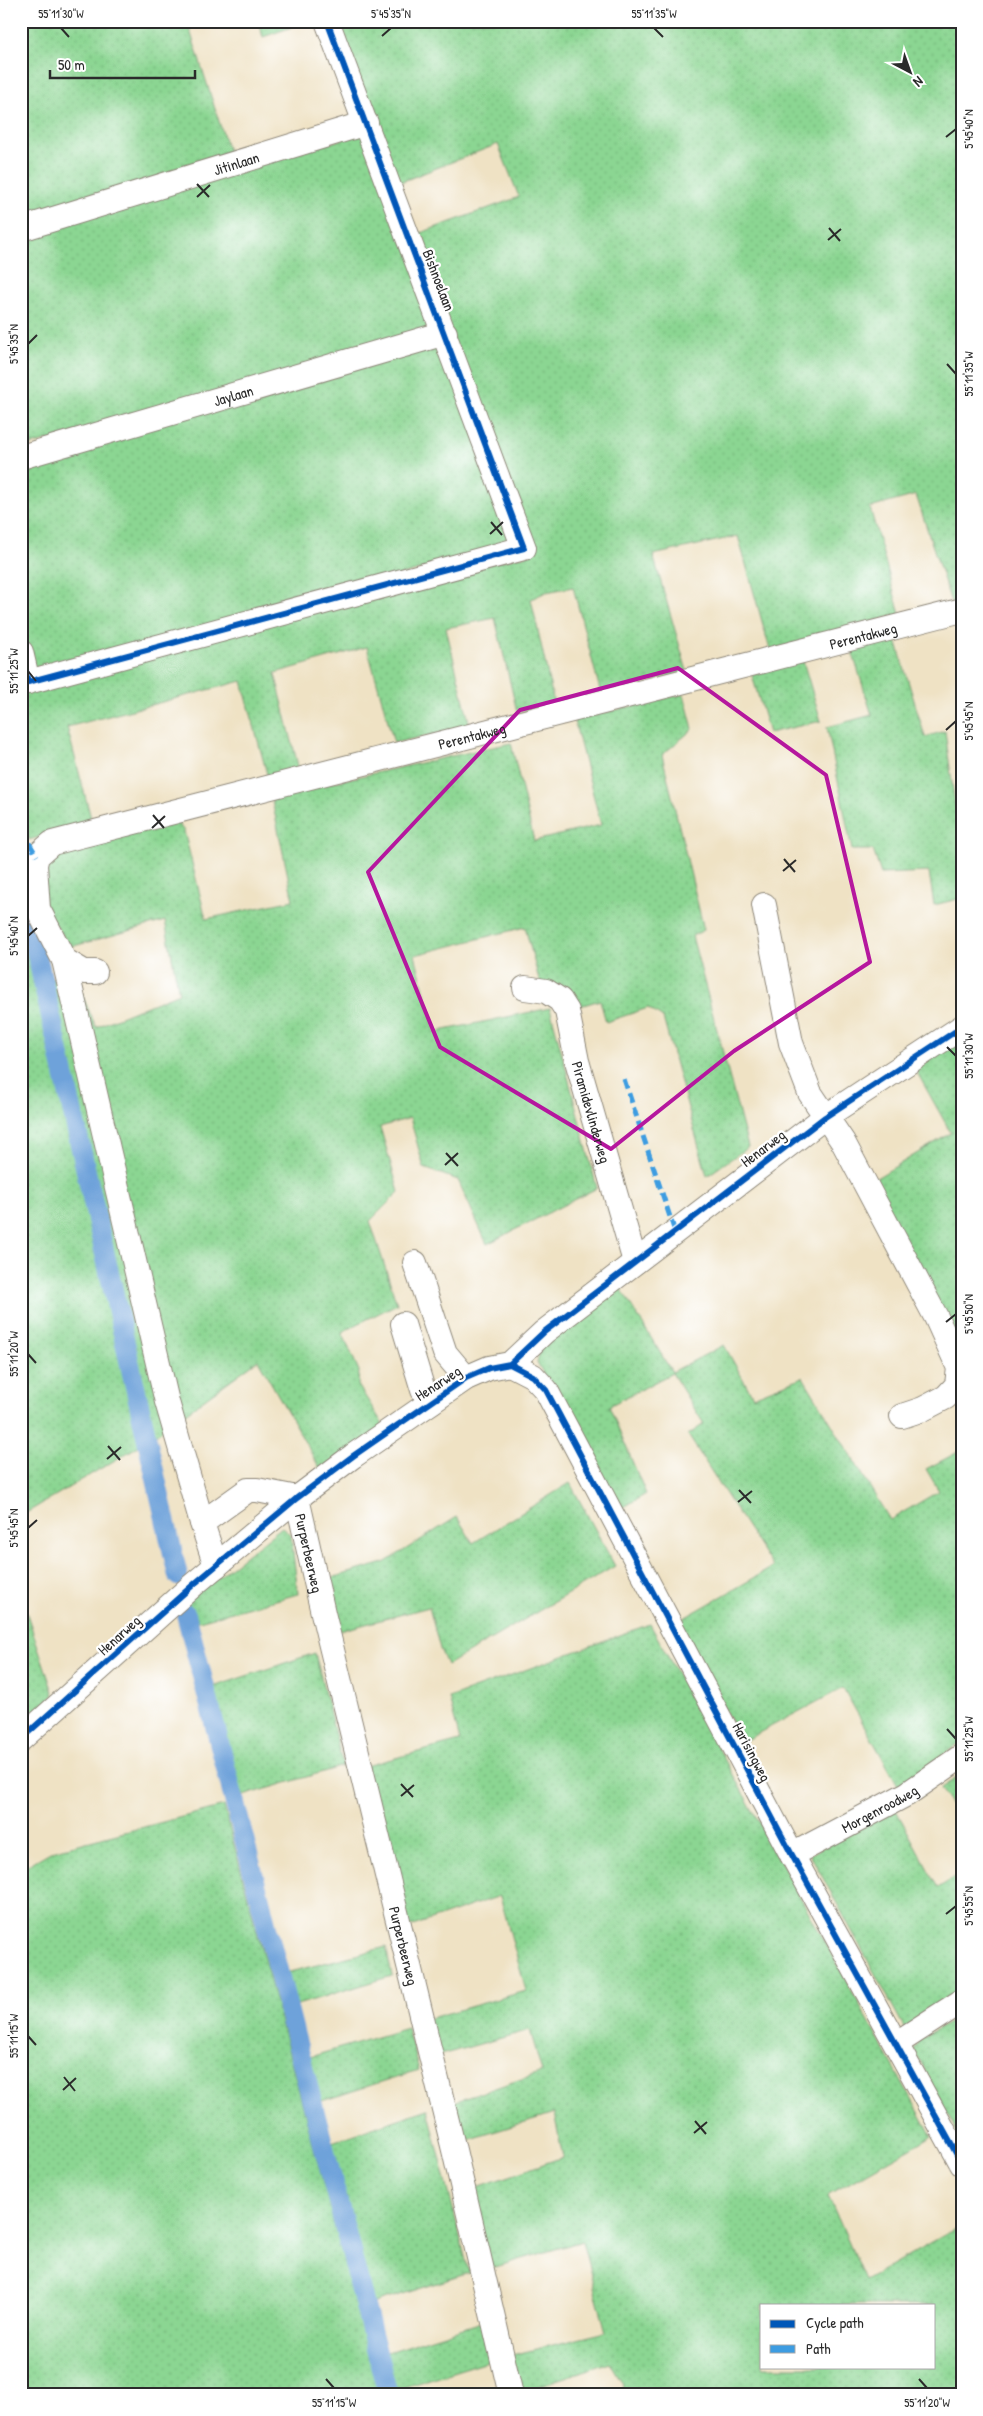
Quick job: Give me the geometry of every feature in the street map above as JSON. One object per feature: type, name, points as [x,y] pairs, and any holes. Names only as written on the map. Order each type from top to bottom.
[{"type":"street","name":"Bishnoelaan","points":[[21,652],[28,682],[524,548],[445,332],[327,21]]},
{"type":"street","name":"Jitinlaan","points":[[21,229],[366,123]]},
{"type":"street","name":"Jaylaan","points":[[21,458],[445,332]]},
{"type":"street","name":"Perentakweg","points":[[30,911],[34,865],[37,856],[52,843],[962,610]]},
{"type":"street","points":[[764,905],[791,1043],[810,1093],[842,1142],[887,1224],[936,1317],[959,1368],[957,1385],[946,1397],[923,1409],[902,1416]]},
{"type":"street","points":[[30,911],[64,960],[167,1402],[216,1566]]},
{"type":"street","points":[[64,960],[84,972],[95,972]]},
{"type":"street","name":"Piramidevlinderweg","points":[[525,988],[546,992],[560,1000],[567,1011],[577,1061],[635,1262]]},
{"type":"street","name":"Henarweg","points":[[21,1739],[216,1566],[298,1498],[353,1456],[466,1378],[489,1368],[510,1364],[544,1332],[825,1117],[962,1027]]},
{"type":"street","points":[[415,1263],[445,1353],[466,1378]]},
{"type":"street","points":[[403,1324],[422,1390],[430,1402]]},
{"type":"street","name":"Harisingweg","points":[[510,1364],[533,1376],[546,1390],[792,1856],[958,2149]]},
{"type":"street","points":[[202,1523],[248,1490],[258,1490],[298,1498]]},
{"type":"street","name":"Purperbeerweg","points":[[298,1498],[323,1613],[512,2395]]},
{"type":"street","name":"Morgenroodweg","points":[[792,1856],[907,1794],[962,1756]]},
{"type":"street","points":[[897,2043],[962,2001]]},
{"type":"highlighted area","points":[[678,668],[826,775],[870,962],[734,1051],[611,1149],[440,1047],[368,872],[520,710]]},
{"type":"green space","points":[[21,21],[187,21],[230,156],[21,221]]},
{"type":"green space","points":[[258,21],[309,21],[263,37]]},
{"type":"green space","points":[[336,21],[962,21],[962,483],[957,485],[962,500],[962,602],[952,605],[916,495],[870,508],[900,614],[770,650],[738,536],[653,555],[687,671],[601,694],[573,587],[546,592],[531,599],[554,703],[517,712],[495,618],[446,628],[470,726],[394,743],[367,647],[275,673],[299,770],[268,778],[242,681],[67,727],[92,822],[29,840],[24,819],[21,818],[21,671],[532,554],[415,235],[519,197],[498,144],[398,183]]},
{"type":"green space","points":[[363,133],[438,329],[21,448],[21,237]]},
{"type":"green space","points":[[443,340],[516,544],[32,675],[21,627],[21,464]]},
{"type":"green space","points":[[895,637],[925,737],[945,731],[962,856],[962,898],[934,905],[929,872],[881,874],[873,850],[852,850],[827,727],[872,715],[851,648]]},
{"type":"green space","points":[[803,661],[821,721],[769,733],[752,675]]},
{"type":"green space","points":[[684,694],[693,729],[662,755],[704,930],[692,936],[748,1147],[707,1176],[663,1018],[648,1008],[606,1022],[600,1000],[564,1011],[539,980],[525,927],[415,955],[435,1032],[550,1008],[597,1188],[487,1244],[458,1180],[424,1168],[410,1118],[380,1127],[399,1192],[370,1221],[397,1304],[342,1332],[359,1371],[358,1385],[384,1426],[322,1472],[258,1360],[147,1441],[21,1516],[21,922],[29,920],[42,973],[79,988],[96,1027],[179,993],[165,921],[70,947],[43,906],[49,850],[175,820],[184,831],[206,919],[293,900],[271,796],[511,743],[534,841],[601,825],[574,720]]},
{"type":"green space","points":[[962,1038],[962,1354],[863,1186],[951,1133],[914,1067]]},
{"type":"green space","points":[[620,1287],[672,1372],[724,1345],[753,1397],[803,1377],[890,1520],[939,1491],[926,1469],[962,1450],[962,1741],[899,1787],[843,1688],[742,1742],[677,1622],[773,1567],[688,1435],[704,1424],[672,1373],[609,1406],[646,1494],[617,1511],[537,1362],[541,1346]]},
{"type":"green space","points":[[570,1483],[615,1566],[447,1665],[440,1649],[429,1607],[336,1632],[324,1580],[384,1563],[457,1517],[473,1543]]},
{"type":"green space","points":[[282,1527],[291,1535],[298,1594],[188,1624],[184,1604]]},
{"type":"green space","points":[[21,1596],[54,1695],[21,1726]]},
{"type":"green space","points":[[650,1624],[932,2136],[828,2195],[865,2280],[962,2225],[962,2395],[626,2395],[622,2382],[610,2362],[520,2392],[512,2355],[606,2332],[582,2241],[489,2269],[469,2190],[563,2157],[554,2113],[455,2144],[445,2105],[542,2072],[530,2030],[437,2056],[427,2019],[526,1991],[500,1896],[407,1928],[365,1766],[460,1741],[449,1698]]},
{"type":"green space","points":[[315,1653],[343,1766],[233,1799],[204,1690]]},
{"type":"green space","points":[[962,1774],[962,1826],[941,1788]]},
{"type":"green space","points":[[224,1806],[379,2395],[21,2395],[21,1869],[52,1851]]},
{"type":"green space","points":[[896,1810],[938,1888],[962,1873],[962,1993],[905,2029],[810,1854]]},
{"type":"green space","points":[[386,1947],[392,1976],[287,2008],[278,1975]]},
{"type":"green space","points":[[961,2015],[962,2129],[957,2132],[914,2049],[920,2039]]},
{"type":"green space","points":[[407,2028],[419,2070],[312,2104],[300,2060]]},
{"type":"green space","points":[[428,2109],[469,2273],[365,2306],[323,2145]]},
{"type":"green space","points":[[482,2322],[491,2360],[388,2392],[378,2355]]},
{"type":"waterway","points":[[29,920],[178,1576]]},
{"type":"waterway","points":[[186,1614],[388,2395]]},
{"type":"marked path","points":[[21,830],[37,856]]},
{"type":"marked path","points":[[624,1079],[675,1232]]},
{"type":"cycle path","points":[[21,652],[28,682],[524,548],[327,21]]},
{"type":"cycle path","points":[[21,1739],[193,1585],[297,1498],[353,1456],[466,1378],[489,1368],[510,1364],[544,1332],[825,1117],[962,1027]]},
{"type":"cycle path","points":[[510,1364],[533,1376],[546,1390],[792,1855],[962,2164]]}]
